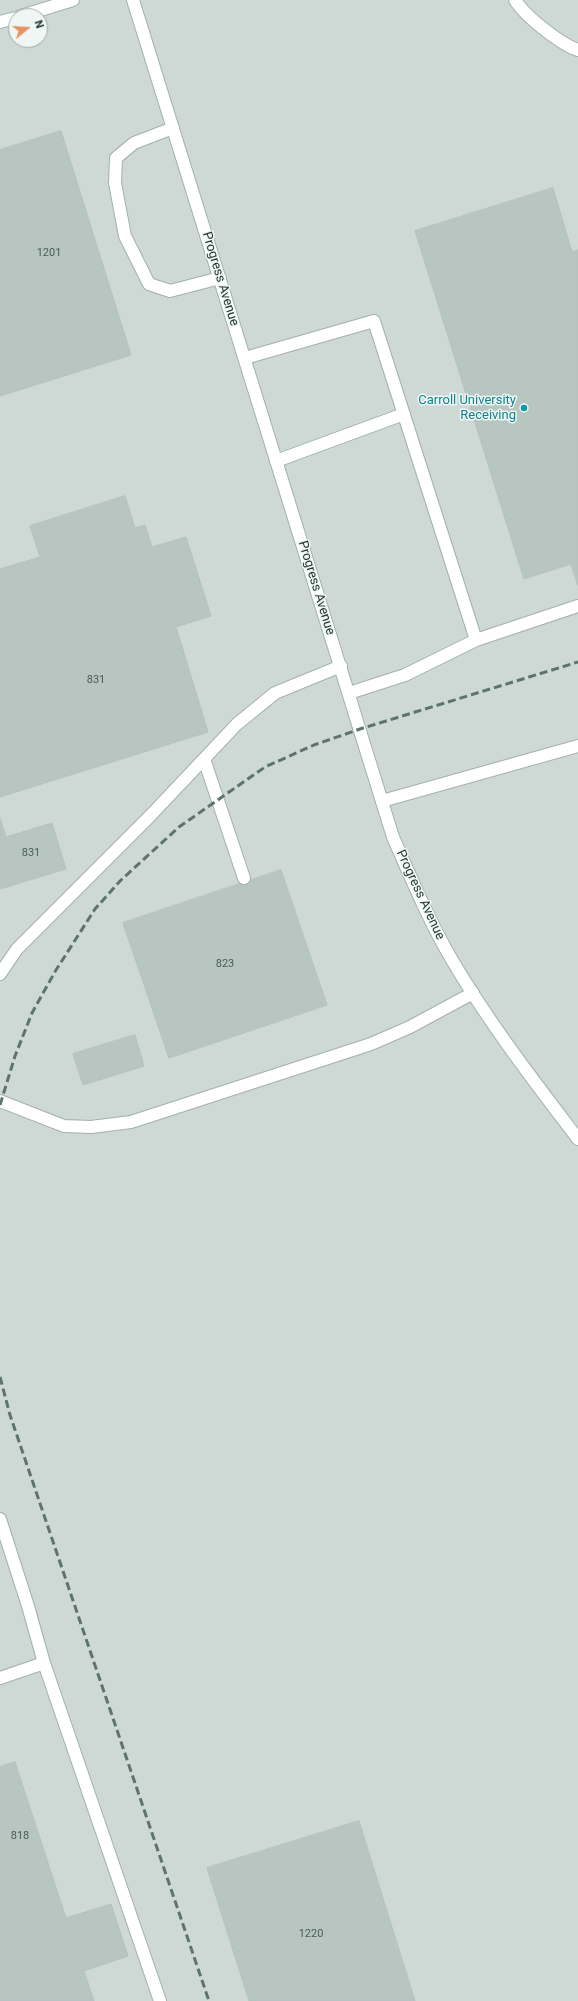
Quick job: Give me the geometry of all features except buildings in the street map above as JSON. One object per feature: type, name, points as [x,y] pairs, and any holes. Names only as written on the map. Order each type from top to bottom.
[{"type":"street","points":[[47,8],[73,0]]},
{"type":"street","name":"Progress Avenue","points":[[133,0],[393,837],[418,896],[451,959],[497,1030],[578,1139]]},
{"type":"street","points":[[515,0],[521,9],[568,47],[578,50]]},
{"type":"street","points":[[173,128],[134,143],[116,158],[115,183],[125,236],[149,284],[170,291],[220,278]]},
{"type":"street","points":[[244,358],[374,321],[476,640]]},
{"type":"street","points":[[276,461],[404,414]]},
{"type":"street","points":[[349,693],[405,675],[476,640],[578,606]]},
{"type":"street","points":[[0,974],[17,949],[150,816],[237,724],[275,693],[341,666]]},
{"type":"street","points":[[382,800],[578,746]]},
{"type":"street","points":[[204,759],[244,878]]},
{"type":"street","points":[[0,1100],[64,1126],[91,1127],[131,1122],[371,1044],[410,1027],[473,993]]},
{"type":"street","points":[[0,1519],[28,1606],[44,1663],[160,2001]]},
{"type":"street","points":[[0,1678],[44,1663]]},
{"type":"shaded area","points":[[0,0],[578,0],[578,2001],[0,2001]]},
{"type":"railway","points":[[0,1105],[15,1056],[32,1013],[56,970],[95,909],[120,881],[179,827],[265,767],[314,745],[360,729],[578,662]]},
{"type":"railway","points":[[0,1377],[10,1415],[209,2001]]},
{"type":"place","name":"Carroll University Receiving","points":[[524,408]]}]
